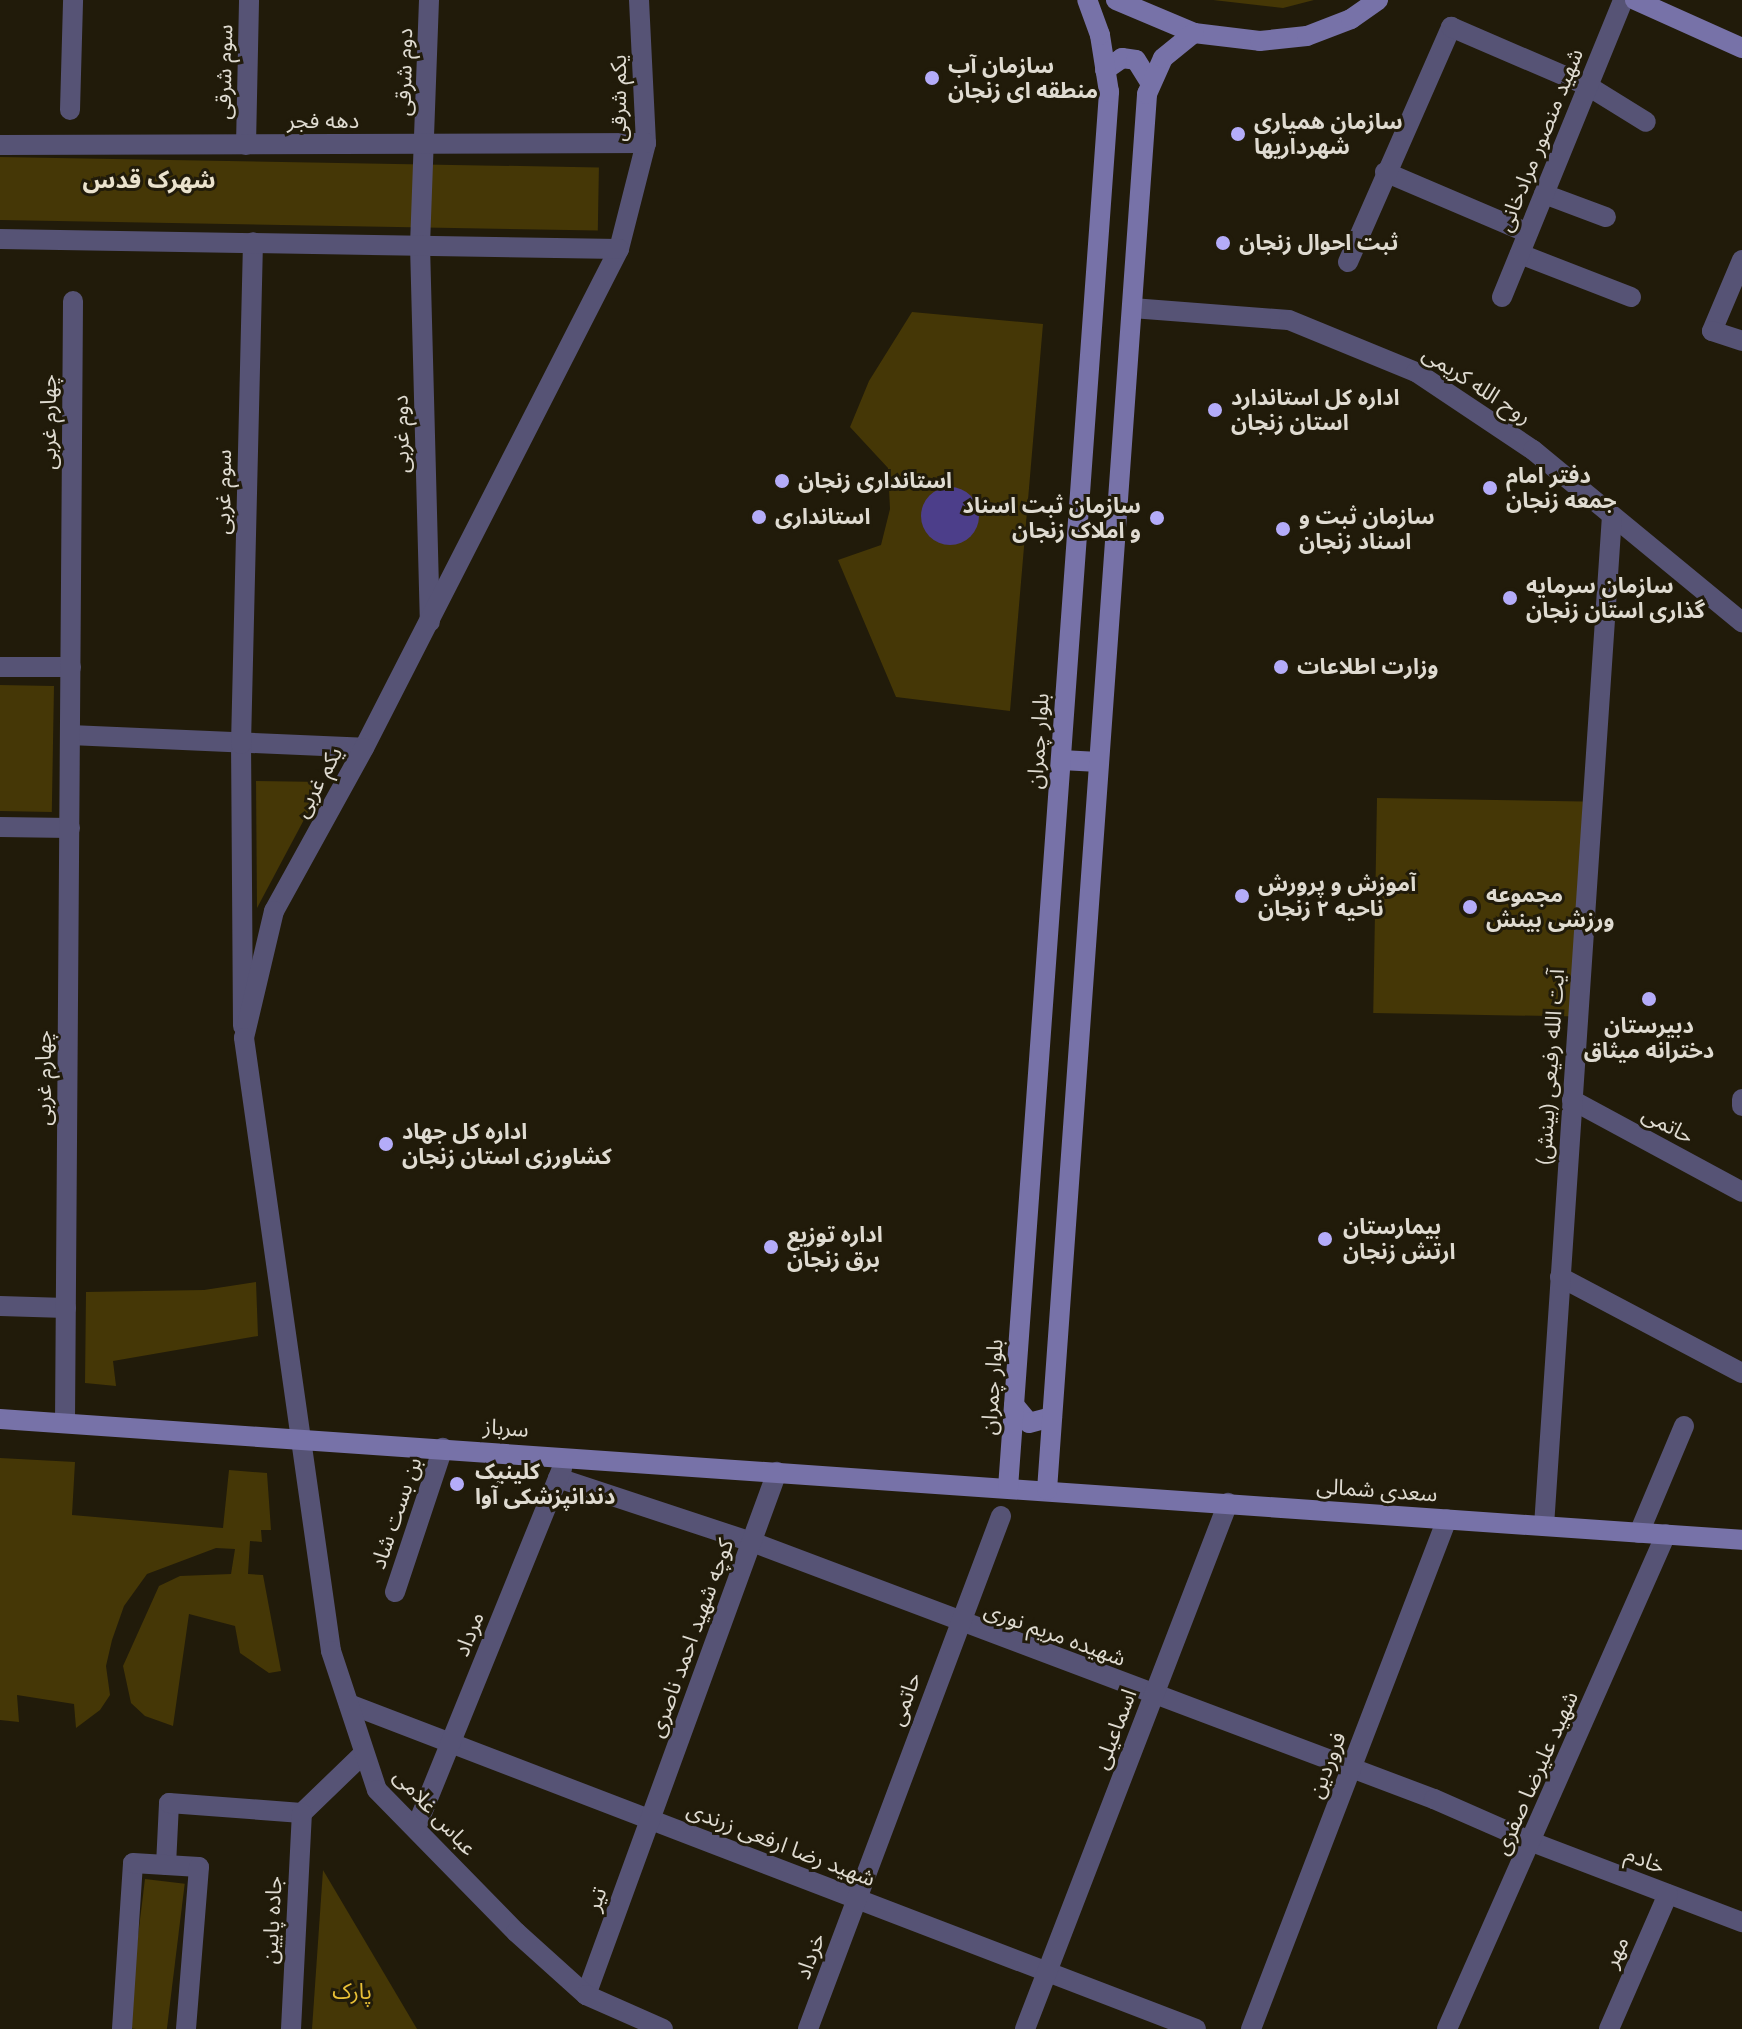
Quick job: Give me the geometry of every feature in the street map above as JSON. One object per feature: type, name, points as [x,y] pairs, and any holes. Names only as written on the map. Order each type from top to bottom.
[{"type":"main road","name":"بلوار چمران","points":[[1008,1488],[1109,92],[1100,35],[1087,0]]},
{"type":"main road","points":[[1116,0],[1194,33],[1260,41],[1307,36],[1351,19],[1378,0]]},
{"type":"main road","points":[[1635,0],[1742,47]]},
{"type":"main road","points":[[1047,1490],[1132,308],[1151,84],[1163,58],[1194,33]]},
{"type":"main road","points":[[1105,70],[1122,58],[1136,60],[1151,84]]},
{"type":"main road","points":[[1061,760],[1099,762]]},
{"type":"main road","points":[[1014,1405],[1029,1423],[1052,1417]]},
{"type":"main road","name":"سرباز","points":[[0,1419],[65,1421],[1008,1488]]},
{"type":"main road","name":"سعدی شمالی","points":[[1008,1488],[1742,1540]]},
{"type":"street","points":[[70,110],[73,0]]},
{"type":"street","name":"سوم شرقی","points":[[246,145],[249,0]]},
{"type":"street","name":"دوم شرقی","points":[[420,245],[427,144],[429,0]]},
{"type":"street","name":"یکم شرقی","points":[[632,195],[646,143],[639,0]]},
{"type":"street","name":"شهید منصور مرادخانی","points":[[1502,297],[1623,0]]},
{"type":"street","points":[[1348,262],[1451,27],[1588,86],[1646,122]]},
{"type":"street","name":"دهه فجر","points":[[0,145],[646,143]]},
{"type":"street","points":[[1385,172],[1528,233]]},
{"type":"street","points":[[1544,194],[1606,217]]},
{"type":"street","name":"یکم غربی","points":[[298,1438],[244,1038],[274,911],[430,622],[619,249],[632,195]]},
{"type":"street","points":[[0,239],[619,249]]},
{"type":"street","name":"سوم غربی","points":[[244,1038],[241,744],[253,242]]},
{"type":"street","name":"دوم غربی","points":[[420,245],[430,622]]},
{"type":"street","points":[[1520,254],[1631,297]]},
{"type":"street","points":[[1742,260],[1712,331],[1742,341]]},
{"type":"street","name":"چهارم غربی","points":[[65,1421],[73,301]]},
{"type":"street","name":"روح الله کریمی","points":[[1132,308],[1289,320],[1333,335],[1416,372],[1533,450],[1742,622]]},
{"type":"street","name":"آیت الله رفیعی (بینش)","points":[[1544,1526],[1612,516]]},
{"type":"street","points":[[0,667],[71,667]]},
{"type":"street","points":[[70,735],[364,748]]},
{"type":"street","points":[[0,827],[70,828]]},
{"type":"street","points":[[1742,1099],[1742,1106]]},
{"type":"street","name":"حاتمی","points":[[1572,1100],[1742,1192]]},
{"type":"street","points":[[1560,1277],[1742,1373]]},
{"type":"street","points":[[0,1306],[66,1308]]},
{"type":"street","points":[[1639,1533],[1684,1426]]},
{"type":"street","name":"عباس غلامی","points":[[298,1438],[331,1651],[377,1790],[586,1995],[663,2029]]},
{"type":"street","name":"بن بست شاد","points":[[395,1592],[443,1448]]},
{"type":"street","name":"مرداد","points":[[416,1828],[567,1457]]},
{"type":"street","name":"کوچه شهید احمد ناصری","points":[[650,1820],[777,1472]]},
{"type":"street","name":"شهیده مریم نوری","points":[[558,1478],[752,1542],[959,1624],[1351,1768],[1532,1842]]},
{"type":"street","name":"اسماعیلی","points":[[1025,2029],[1228,1503]]},
{"type":"street","name":"حاتمی","points":[[857,1899],[1001,1516]]},
{"type":"street","name":"فروردین","points":[[1251,2029],[1447,1519]]},
{"type":"street","name":"شهید علیرضا صفری","points":[[1447,2029],[1666,1534]]},
{"type":"street","name":"شهید رضا ارفعی زرندی","points":[[349,1704],[1196,2029]]},
{"type":"street","points":[[166,1865],[169,1803],[302,1813],[363,1754]]},
{"type":"street","name":"جاده پایین","points":[[291,2029],[302,1813]]},
{"type":"street","name":"تیر","points":[[586,1995],[650,1820]]},
{"type":"street","name":"خادم","points":[[1532,1842],[1742,1922]]},
{"type":"street","points":[[122,2029],[133,1863],[199,1867],[186,2029]]},
{"type":"street","name":"مهر","points":[[1609,2029],[1668,1894]]},
{"type":"street","name":"خرداد","points":[[808,2029],[857,1899]]},
{"type":"green space","points":[[1213,0],[1314,0],[1283,8]]},
{"type":"green space","points":[[0,157],[599,167],[598,230],[0,220]]},
{"type":"green space","points":[[912,312],[1043,324],[1010,711],[896,697],[838,560],[881,545],[890,509],[888,468],[850,427],[869,381]]},
{"type":"green space","points":[[0,685],[54,686],[52,812],[0,811]]},
{"type":"green space","points":[[256,781],[324,782],[257,908]]},
{"type":"green space","name":"مجموعه ورزشی بینش","points":[[1377,798],[1583,802],[1579,1017],[1373,1013]]},
{"type":"green space","points":[[256,1282],[258,1336],[113,1361],[116,1386],[85,1383],[86,1292],[204,1290]]},
{"type":"green space","points":[[0,1458],[75,1462],[72,1515],[223,1528],[229,1470],[267,1473],[271,1530],[261,1530],[262,1542],[250,1541],[248,1574],[263,1575],[281,1671],[269,1673],[240,1653],[235,1626],[189,1614],[173,1726],[145,1716],[131,1703],[123,1666],[159,1586],[180,1576],[231,1574],[235,1549],[216,1548],[147,1574],[124,1606],[106,1666],[110,1695],[100,1710],[76,1728],[74,1704],[17,1695],[19,1722],[0,1720]]},
{"type":"green space","name":"پارک","points":[[323,1870],[417,2029],[312,2029]]},
{"type":"green space","points":[[145,1879],[185,1884],[167,2029],[127,2028]]},
{"type":"shaded area","points":[[950,487],[970,496],[979,516],[970,536],[950,545],[930,536],[921,516],[930,496]]},
{"type":"place","name":"سازمان آب منطقه ای زنجان","points":[[932,78]]},
{"type":"place","name":"سازمان همیاری شهرداریها","points":[[1238,134]]},
{"type":"place","name":"ثبت احوال زنجان","points":[[1223,243]]},
{"type":"place","name":"اداره کل استاندارد استان زنجان","points":[[1215,410]]},
{"type":"place","name":"استانداری زنجان","points":[[782,481]]},
{"type":"place","name":"دفتر امام جمعه زنجان","points":[[1490,488]]},
{"type":"place","name":"استانداری","points":[[759,517]]},
{"type":"place","name":"سازمان ثبت اسناد و املاک زنجان","points":[[1157,518]]},
{"type":"place","name":"سازمان ثبت و اسناد زنجان","points":[[1283,529]]},
{"type":"place","name":"سازمان سرمایه گذاری استان زنجان","points":[[1510,598]]},
{"type":"place","name":"وزارت اطلاعات","points":[[1281,667]]},
{"type":"place","name":"آموزش و پرورش ناحیه ۲ زنجان","points":[[1242,896]]},
{"type":"place","name":"مجموعه ورزشی بینش","points":[[1470,907]]},
{"type":"place","name":"دبیرستان دخترانه میثاق","points":[[1649,999]]},
{"type":"place","name":"اداره کل جهاد کشاورزی استان زنجان","points":[[386,1144]]},
{"type":"place","name":"بیمارستان ارتش زنجان","points":[[1325,1239]]},
{"type":"place","name":"اداره توزیع برق زنجان","points":[[771,1247]]},
{"type":"place","name":"کلینیک دندانپزشکی آوا","points":[[457,1484]]},
{"type":"district","name":"شهرک قدس","points":[[149,180]]}]
